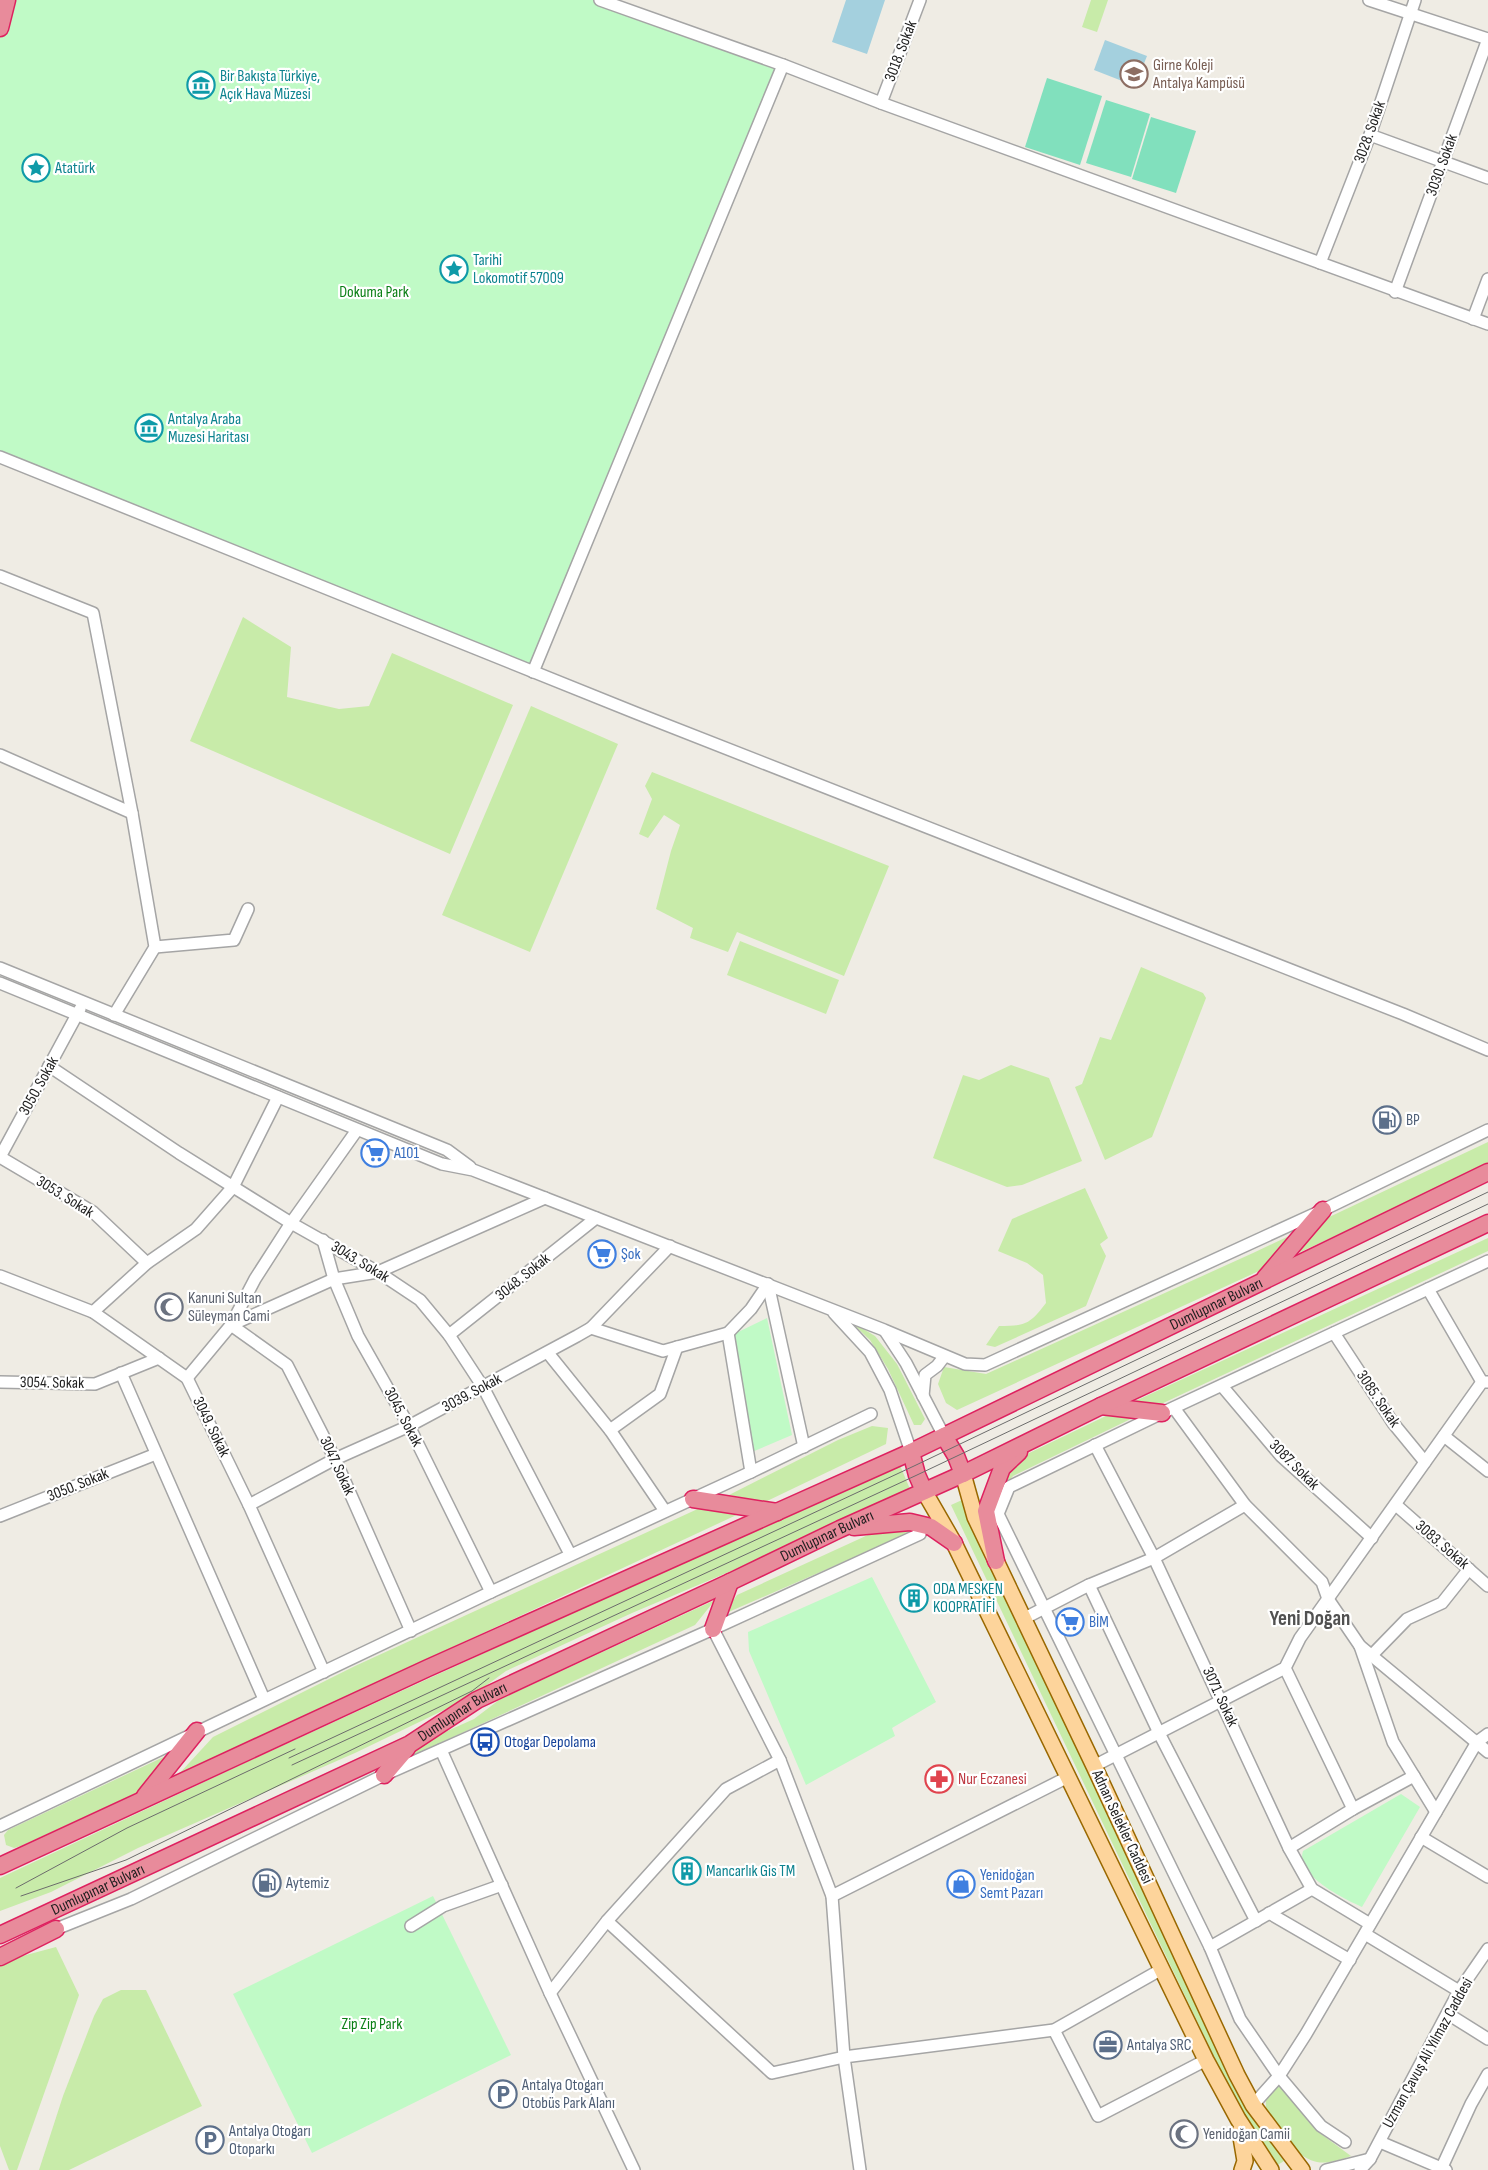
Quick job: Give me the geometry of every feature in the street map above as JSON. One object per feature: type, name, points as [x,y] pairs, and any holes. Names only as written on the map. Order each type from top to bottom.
[{"type":"highway","points":[[0,28],[7,0]]},
{"type":"highway","name":"Dumlupınar Bulvarı","points":[[0,1866],[428,1668],[911,1452],[1261,1284],[1488,1172]]},
{"type":"highway","points":[[1261,1284],[1323,1210]]},
{"type":"highway","name":"Dumlupınar Bulvarı","points":[[0,1934],[410,1744],[477,1700],[840,1529],[962,1474],[1100,1406],[1488,1223]]},
{"type":"highway","points":[[1100,1406],[1168,1410]]},
{"type":"highway","points":[[944,1436],[956,1456],[962,1474]]},
{"type":"highway","points":[[996,1561],[986,1511],[1002,1468],[1033,1440]]},
{"type":"highway","points":[[911,1452],[917,1475],[924,1491]]},
{"type":"highway","points":[[693,1499],[777,1512]]},
{"type":"highway","points":[[840,1529],[910,1522],[931,1527],[954,1543]]},
{"type":"highway","points":[[713,1630],[730,1582]]},
{"type":"highway","points":[[142,1800],[197,1731]]},
{"type":"highway","points":[[384,1775],[410,1744]]},
{"type":"highway","points":[[0,1957],[56,1929]]},
{"type":"main road","name":"Adnan Selekler Caddesi","points":[[962,1474],[970,1504],[996,1561],[1253,2105],[1302,2170]]},
{"type":"main road","name":"Adnan Selekler Caddesi","points":[[924,1491],[954,1543],[1206,2060],[1238,2120],[1271,2170]]},
{"type":"main road","name":"Adnan Selekler Caddesi","points":[[1238,2120],[1245,2151],[1245,2161],[1242,2170]]},
{"type":"street","points":[[600,0],[784,65],[881,103],[1395,292],[1488,324]]},
{"type":"street","name":"3018. Sokak","points":[[881,103],[920,0]]},
{"type":"street","points":[[1369,0],[1488,39]]},
{"type":"street","name":"3028. Sokak","points":[[1320,263],[1370,135],[1415,0]]},
{"type":"street","name":"3030. Sokak","points":[[1395,292],[1488,39]]},
{"type":"street","points":[[533,672],[784,65]]},
{"type":"street","points":[[1370,135],[1488,178]]},
{"type":"street","points":[[1473,318],[1488,279]]},
{"type":"street","points":[[0,457],[533,672],[1403,1014],[1488,1050]]},
{"type":"street","points":[[0,576],[93,613],[132,813],[154,947],[114,1015]]},
{"type":"street","points":[[0,754],[132,813]]},
{"type":"street","points":[[154,947],[234,940],[248,909]]},
{"type":"street","points":[[0,968],[447,1150],[473,1170]]},
{"type":"street","points":[[0,983],[442,1164],[473,1170],[829,1308],[944,1357],[965,1364],[985,1365],[1323,1210],[1488,1130]]},
{"type":"street","name":"3050. Sokak","points":[[0,1157],[83,1003]]},
{"type":"street","name":"3043. Sokak","points":[[50,1066],[178,1153],[291,1223],[378,1272],[420,1300],[448,1335],[483,1387],[570,1554]]},
{"type":"street","points":[[93,1312],[147,1263],[196,1229],[233,1187],[278,1097]]},
{"type":"street","points":[[188,1378],[230,1326],[254,1279],[357,1130]]},
{"type":"street","name":"3053. Sokak","points":[[0,1157],[93,1212],[147,1263]]},
{"type":"street","points":[[230,1326],[334,1279],[378,1272],[545,1198]]},
{"type":"street","name":"3048. Sokak","points":[[448,1335],[596,1218]]},
{"type":"street","name":"3045. Sokak","points":[[322,1240],[334,1279],[358,1336],[409,1426],[491,1592]]},
{"type":"street","name":"3039. Sokak","points":[[249,1505],[335,1458],[409,1426],[592,1328],[670,1246]]},
{"type":"street","points":[[1345,2142],[1321,2126],[1279,2076],[1240,2018],[1210,1947],[998,1514],[1009,1487],[1168,1410],[1488,1261]]},
{"type":"street","name":"3049. Sokak","points":[[0,1276],[93,1312],[188,1378],[249,1505],[324,1672]]},
{"type":"street","points":[[592,1328],[663,1351],[728,1332],[751,1308],[768,1284]]},
{"type":"street","points":[[768,1284],[804,1447]]},
{"type":"street","points":[[1094,1766],[1286,1668],[1300,1638],[1425,1462],[1485,1382],[1428,1289]]},
{"type":"street","points":[[829,1308],[870,1352],[890,1390],[911,1452]]},
{"type":"street","name":"3047. Sokak","points":[[230,1326],[287,1365],[335,1458],[411,1631]]},
{"type":"street","points":[[884,1330],[906,1364],[944,1436]]},
{"type":"street","points":[[728,1332],[751,1472]]},
{"type":"street","name":"3085. Sokak","points":[[1334,1333],[1394,1423],[1425,1462]]},
{"type":"street","points":[[610,1430],[660,1394],[677,1347]]},
{"type":"street","points":[[548,1353],[610,1430],[665,1511]]},
{"type":"street","points":[[923,1396],[925,1375],[937,1366],[944,1357]]},
{"type":"street","name":"3054. Sokak","points":[[0,1382],[95,1384],[159,1358]]},
{"type":"street","points":[[121,1373],[264,1700]]},
{"type":"street","name":"3087. Sokak","points":[[1222,1386],[1282,1456],[1372,1538]]},
{"type":"street","points":[[1168,1410],[1245,1505],[1322,1582],[1328,1599],[1360,1646],[1488,1752]]},
{"type":"street","points":[[0,1826],[570,1554],[693,1499],[871,1414]]},
{"type":"street","points":[[1444,1436],[1488,1471]]},
{"type":"street","name":"3071. Sokak","points":[[1095,1445],[1154,1558],[1222,1701],[1288,1848],[1312,1890],[1460,1991]]},
{"type":"street","name":"3050. Sokak","points":[[0,1516],[156,1454]]},
{"type":"street","points":[[1023,1619],[1089,1585],[1154,1558],[1245,1505]]},
{"type":"street","name":"3083. Sokak","points":[[1396,1505],[1488,1586]]},
{"type":"street","points":[[56,1929],[131,1899],[384,1775],[713,1630],[920,1534]]},
{"type":"street","points":[[1371,1656],[1407,1619],[1442,1603],[1469,1569]]},
{"type":"street","points":[[1089,1585],[1158,1733],[1256,1921]]},
{"type":"street","points":[[713,1630],[780,1760],[832,1896],[844,2057],[860,2170]]},
{"type":"street","points":[[1360,1646],[1393,1742],[1436,1812]]},
{"type":"street","points":[[1286,1668],[1354,1808]]},
{"type":"street","points":[[1253,2105],[1279,2076],[1306,2034],[1476,1742],[1488,1734]]},
{"type":"street","points":[[440,1750],[550,1993],[634,2170]]},
{"type":"street","points":[[550,1993],[607,1921],[726,1789],[780,1760]]},
{"type":"street","points":[[832,1896],[1068,1776]]},
{"type":"street","points":[[1288,1848],[1354,1808],[1414,1776]]},
{"type":"street","points":[[1421,1837],[1488,1877]]},
{"type":"street","points":[[411,1926],[443,1906],[502,1885]]},
{"type":"street","points":[[1210,1947],[1312,1890]]},
{"type":"street","points":[[1269,1914],[1350,1960]]},
{"type":"street","points":[[607,1921],[772,2073],[844,2057],[1054,2030],[1162,1969]]},
{"type":"street","name":"Uzman Çavuş Ali Yılmaz Caddesi","points":[[1360,2170],[1370,2160],[1460,1991],[1488,1949]]},
{"type":"street","points":[[1448,2014],[1488,2039]]},
{"type":"street","points":[[1054,2030],[1098,2116],[1206,2060]]},
{"type":"street","points":[[1380,2142],[1444,2169],[1471,2104],[1488,2074]]},
{"type":"street","points":[[1326,2170],[1370,2160]]},
{"type":"green space","name":"Dokuma Park","points":[[8,0],[605,0],[783,65],[533,672],[0,456],[0,33]]},
{"type":"green space","points":[[1091,0],[1108,0],[1097,32],[1082,27]]},
{"type":"green space","points":[[1047,78],[1102,96],[1080,165],[1025,147]]},
{"type":"green space","points":[[1106,100],[1150,114],[1131,177],[1086,163]]},
{"type":"green space","points":[[1151,117],[1196,131],[1176,193],[1132,179]]},
{"type":"green space","points":[[243,617],[291,647],[287,697],[339,709],[369,706],[392,653],[513,705],[450,854],[190,741]]},
{"type":"green space","points":[[531,706],[618,744],[530,952],[442,915]]},
{"type":"green space","points":[[652,772],[889,866],[844,976],[737,932],[728,952],[690,938],[693,928],[656,909],[671,851],[680,825],[664,815],[648,838],[639,834],[652,799],[645,786]]},
{"type":"green space","points":[[740,941],[839,980],[826,1014],[727,975]]},
{"type":"green space","points":[[1141,967],[1203,993],[1206,998],[1152,1137],[1105,1160],[1075,1087],[1082,1084],[1100,1037],[1111,1040]]},
{"type":"green space","points":[[1011,1065],[1049,1078],[1082,1161],[1022,1185],[1007,1187],[933,1158],[963,1075],[979,1080]]},
{"type":"green space","points":[[1488,1142],[1488,1166],[957,1410],[946,1403],[938,1384],[944,1367],[986,1374],[1253,1253]]},
{"type":"green space","points":[[1085,1188],[1108,1238],[1100,1244],[1106,1256],[1086,1306],[995,1347],[986,1345],[999,1326],[1027,1322],[1046,1303],[1043,1275],[1027,1263],[998,1251],[1012,1219]]},
{"type":"green space","points":[[1488,1238],[1488,1251],[1159,1405],[1131,1403]]},
{"type":"green space","points":[[767,1318],[792,1435],[752,1452],[734,1334]]},
{"type":"green space","points":[[850,1321],[875,1336],[897,1364],[925,1419],[921,1425],[914,1425],[888,1369],[870,1340]]},
{"type":"green space","points":[[1110,1414],[1139,1415],[1013,1476],[1003,1488],[1005,1471],[1023,1456]]},
{"type":"green space","points":[[872,1426],[888,1428],[886,1444],[765,1502],[729,1495],[838,1440]]},
{"type":"green space","points":[[899,1463],[910,1489],[762,1558],[632,1613],[506,1671],[469,1698],[355,1753],[138,1848],[51,1892],[0,1911],[0,1878],[249,1761]]},
{"type":"green space","points":[[962,1500],[1246,2108],[1284,2161],[1273,2168],[1239,2109],[951,1505]]},
{"type":"green space","points":[[702,1507],[743,1512],[178,1775],[213,1737],[355,1666]]},
{"type":"green space","points":[[914,1527],[912,1532],[724,1614],[737,1595],[881,1529]]},
{"type":"green space","points":[[872,1577],[936,1702],[892,1728],[895,1736],[806,1785],[749,1651],[748,1632]]},
{"type":"green space","points":[[715,1600],[695,1625],[399,1762],[405,1750],[474,1719],[499,1700]]},
{"type":"green space","points":[[170,1754],[141,1791],[21,1846],[14,1848],[6,1845],[4,1835],[8,1830]]},
{"type":"green space","points":[[1401,1794],[1420,1807],[1362,1907],[1333,1892],[1313,1877],[1306,1869],[1302,1860],[1303,1851]]},
{"type":"green space","name":"Zip Zip Park","points":[[433,1896],[511,2055],[312,2153],[233,1994]]},
{"type":"green space","points":[[56,1947],[79,1995],[17,2170],[9,2170],[0,2146],[0,1962]]},
{"type":"green space","points":[[121,1990],[146,1990],[202,2106],[69,2170],[39,2170],[63,2096],[94,2016],[103,1999]]},
{"type":"green space","points":[[1279,2085],[1317,2131],[1351,2156],[1330,2162],[1317,2162],[1295,2150],[1284,2140],[1268,2116],[1266,2104],[1269,2093]]},
{"type":"water","points":[[846,0],[885,0],[867,54],[832,42]]},
{"type":"water","points":[[1105,40],[1147,56],[1135,86],[1094,70]]},
{"type":"tram line","points":[[289,1758],[914,1466],[1488,1192]]},
{"type":"tram line","points":[[292,1765],[917,1475],[1488,1204]]},
{"type":"tram line","points":[[21,1896],[126,1860],[472,1691],[489,1678]]},
{"type":"tram line","points":[[16,1888],[127,1828],[295,1749]]},
{"type":"place","name":"Girne Koleji Antalya Kampüsü","points":[[1134,74]]},
{"type":"place","name":"Bir Bakışta Türkiye, Açık Hava Müzesi","points":[[201,85]]},
{"type":"place","name":"Atatürk","points":[[36,168]]},
{"type":"place","name":"Tarihi Lokomotif 57009","points":[[454,269]]},
{"type":"place","name":"Antalya Araba Muzesi Haritası","points":[[149,428]]},
{"type":"place","name":"BP","points":[[1387,1120]]},
{"type":"place","name":"A101","points":[[375,1153]]},
{"type":"place","name":"Şok","points":[[602,1254]]},
{"type":"place","name":"Kanuni Sultan Süleyman Cami","points":[[169,1307]]},
{"type":"place","name":"ODA MESKEN KOOPRATİFİ","points":[[914,1598]]},
{"type":"place","name":"BİM","points":[[1070,1622]]},
{"type":"place","name":"Otogar Depolama","points":[[485,1742]]},
{"type":"place","name":"Nur Eczanesi","points":[[939,1779]]},
{"type":"place","name":"Mancarlık Gis TM","points":[[687,1871]]},
{"type":"place","name":"Aytemiz","points":[[267,1883]]},
{"type":"place","name":"Yenidoğan Semt Pazarı","points":[[961,1884]]},
{"type":"place","name":"Antalya SRC","points":[[1108,2045]]},
{"type":"place","name":"Antalya Otogarı Otobüs Park Alanı","points":[[503,2094]]},
{"type":"place","name":"Yenidoğan Camii","points":[[1184,2134]]},
{"type":"place","name":"Antalya Otogarı Otoparkı","points":[[210,2140]]},
{"type":"district","name":"Yeni Doğan","points":[[1310,1618]]}]
